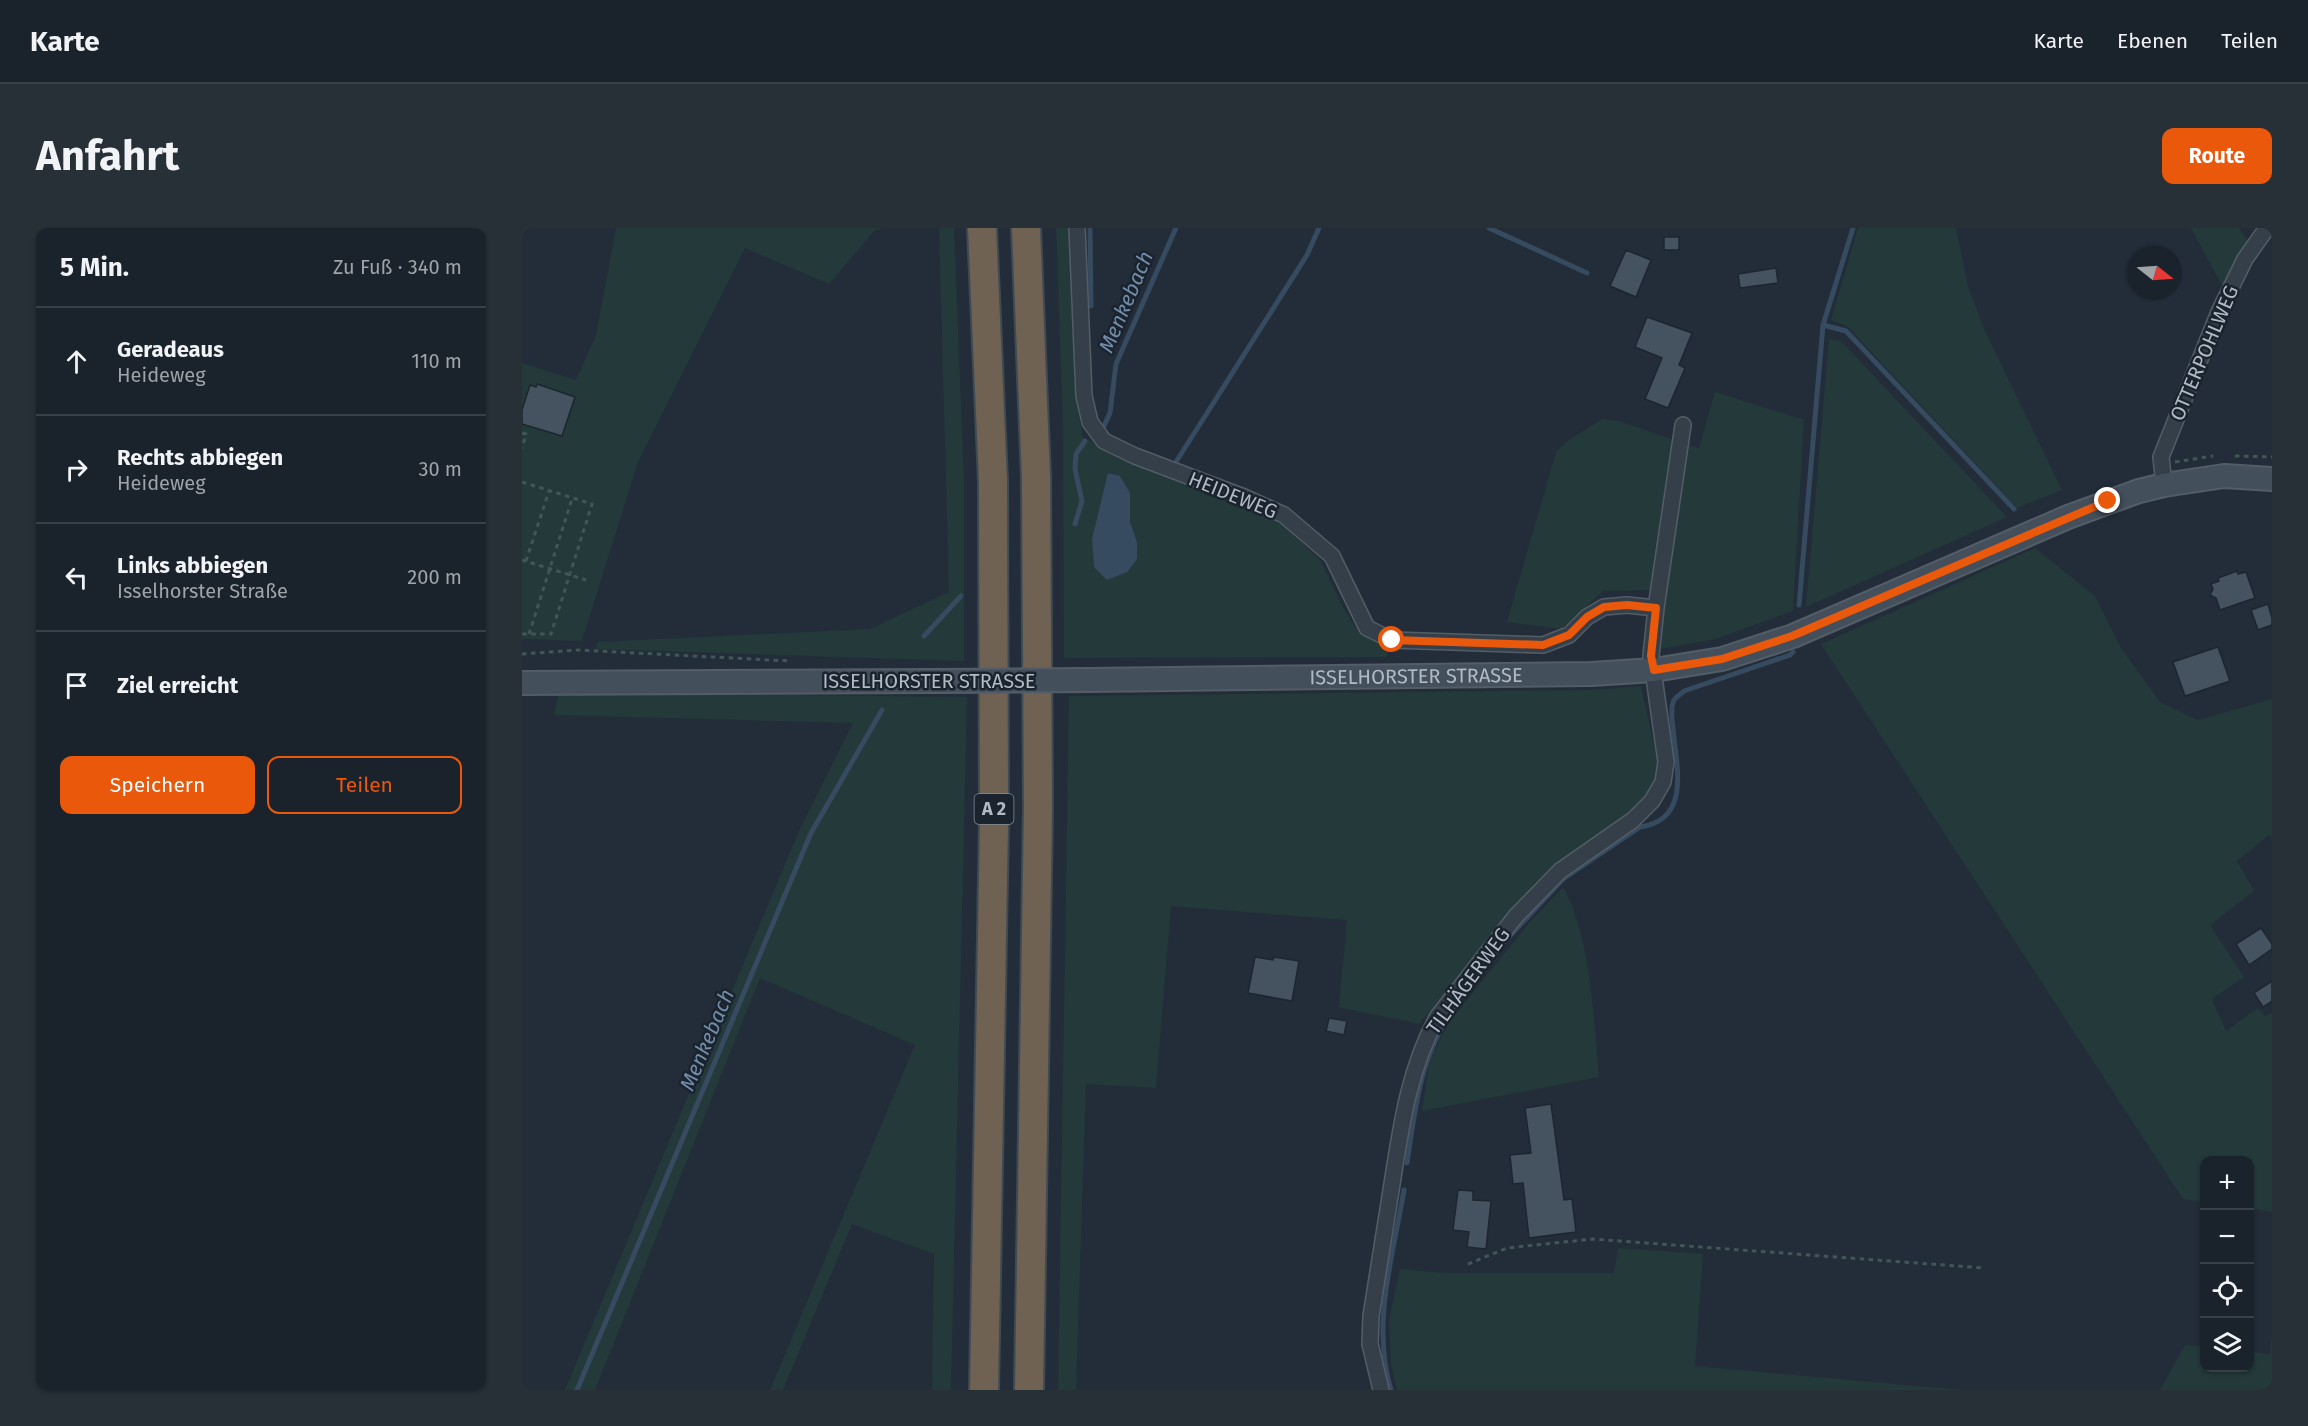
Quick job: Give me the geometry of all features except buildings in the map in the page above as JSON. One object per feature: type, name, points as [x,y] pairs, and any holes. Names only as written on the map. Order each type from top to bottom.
[{"type":"highway","name":"A 2","points":[[982,228],[993,481],[994,798],[984,1390]]},
{"type":"highway","name":"A 2","points":[[1026,228],[1035,477],[1038,784],[1029,1390]]},
{"type":"street","name":"HEIDEWEG","points":[[1077,228],[1084,396],[1090,422],[1104,441],[1135,456],[1244,497],[1284,515],[1332,556],[1367,628],[1392,640],[1543,645],[1569,635],[1587,617],[1604,607],[1627,605],[1656,608]]},
{"type":"street","name":"OTTERPOHLWEG","points":[[2164,484],[2161,456],[2219,312],[2245,259],[2267,228]]},
{"type":"street","points":[[1654,670],[1651,656],[1656,608],[1683,425]]},
{"type":"street","name":"ISSELHORSTER STRASSE","points":[[522,683],[1532,676],[1654,670],[1722,659],[1792,636],[2108,501],[2164,484],[2224,476],[2272,478]]},
{"type":"street","name":"TILHÄGERWEG","points":[[1381,1390],[1370,1344],[1371,1316],[1404,1108],[1419,1055],[1438,1016],[1516,916],[1560,871],[1633,820],[1652,801],[1663,782],[1666,762],[1654,670]]},
{"type":"path","points":[[522,433],[526,434],[522,448]]},
{"type":"path","points":[[522,482],[592,504],[551,634],[522,634]]},
{"type":"path","points":[[549,490],[524,561],[586,580]]},
{"type":"path","points":[[529,634],[572,498]]},
{"type":"path","points":[[522,654],[578,650],[793,661]]},
{"type":"path","points":[[1468,1264],[1507,1248],[1593,1239],[1984,1268]]},
{"type":"green space","points":[[616,228],[881,228],[874,231],[829,284],[745,248],[638,462],[582,641],[522,639],[522,363],[576,380],[596,335]]},
{"type":"green space","points":[[939,228],[954,228],[964,481],[964,661],[596,649],[597,642],[870,629],[949,592]]},
{"type":"green space","points":[[1056,228],[1071,228],[1075,394],[1083,437],[1280,522],[1321,561],[1342,606],[1359,633],[1390,647],[1386,657],[1064,658],[1063,425]]},
{"type":"green space","points":[[1858,228],[1956,228],[1968,286],[1985,331],[2062,490],[2017,508],[1847,326],[1831,320]]},
{"type":"green space","points":[[2191,228],[2239,228],[2248,241],[2224,289]]},
{"type":"green space","points":[[1829,339],[1841,341],[2007,517],[1806,607]]},
{"type":"green space","points":[[1715,392],[1804,420],[1793,611],[1715,639],[1661,649],[1657,633],[1688,445],[1699,448]]},
{"type":"green space","points":[[1602,419],[1619,421],[1677,441],[1652,590],[1603,591],[1561,629],[1507,622],[1556,452],[1569,440]]},
{"type":"green space","points":[[2035,548],[2095,596],[2121,648],[2160,702],[2198,720],[2272,699],[2272,839],[2269,835],[2237,861],[2254,891],[2210,925],[2244,977],[2212,999],[2226,1031],[2258,1008],[2265,1016],[2272,1013],[2272,1212],[2254,1209],[2254,1156],[2200,1156],[2200,1201],[2183,1199],[1821,644]]},
{"type":"green space","points":[[1641,686],[1657,759],[1655,779],[1647,798],[1628,816],[1556,864],[1512,911],[1419,1024],[1339,1007],[1347,920],[1171,906],[1156,1088],[1086,1084],[1076,1390],[1058,1390],[1069,696],[1590,690]]},
{"type":"green space","points":[[559,692],[967,697],[951,1390],[932,1390],[934,1254],[852,1224],[783,1390],[770,1390],[915,1045],[760,978],[595,1390],[565,1390],[799,831],[853,723],[554,715]]},
{"type":"green space","points":[[1563,887],[1580,929],[1590,979],[1599,1077],[1422,1111],[1430,1059],[1450,1021],[1529,923]]},
{"type":"green space","points":[[1618,1248],[1703,1254],[1695,1366],[1962,1390],[1397,1390],[1391,1366],[1389,1319],[1400,1269],[1443,1273],[1614,1273]]},
{"type":"green space","points":[[2272,1333],[2272,1390],[2160,1390],[2185,1345],[2200,1347],[2200,1372],[2254,1372],[2254,1352],[2270,1354]]},
{"type":"water","points":[[1108,473],[1120,476],[1130,493],[1130,522],[1137,542],[1137,559],[1127,572],[1107,580],[1094,567],[1092,539]]},
{"type":"waterway","points":[[1090,228],[1091,306]]},
{"type":"waterway","name":"Menkebach","points":[[1104,426],[1110,413],[1116,364],[1176,228]]},
{"type":"waterway","points":[[1176,462],[1307,255],[1319,228]]},
{"type":"waterway","points":[[1489,228],[1587,273]]},
{"type":"waterway","points":[[1799,605],[1823,325],[1853,228]]},
{"type":"waterway","points":[[1823,325],[1846,331],[2014,509]]},
{"type":"waterway","name":"Menkebach","points":[[1075,524],[1082,501],[1075,469],[1076,454],[1085,441]]},
{"type":"waterway","name":"Menkebach","points":[[924,636],[961,596]]},
{"type":"waterway","points":[[1507,939],[1563,879],[1640,827],[1656,822],[1668,814],[1674,802],[1678,774],[1672,714],[1674,700],[1684,691],[1790,655],[1793,652]]},
{"type":"waterway","name":"Menkebach","points":[[577,1390],[811,833],[882,710]]},
{"type":"waterway","points":[[1407,1163],[1417,1100],[1427,1060],[1457,1004]]},
{"type":"waterway","points":[[1391,1390],[1385,1365],[1383,1316],[1404,1190]]},
{"type":"route","points":[[1392,640],[1543,645],[1569,635],[1587,617],[1604,607],[1627,605],[1656,608],[1651,656],[1654,670],[1722,659],[1792,636],[2108,501]]}]
